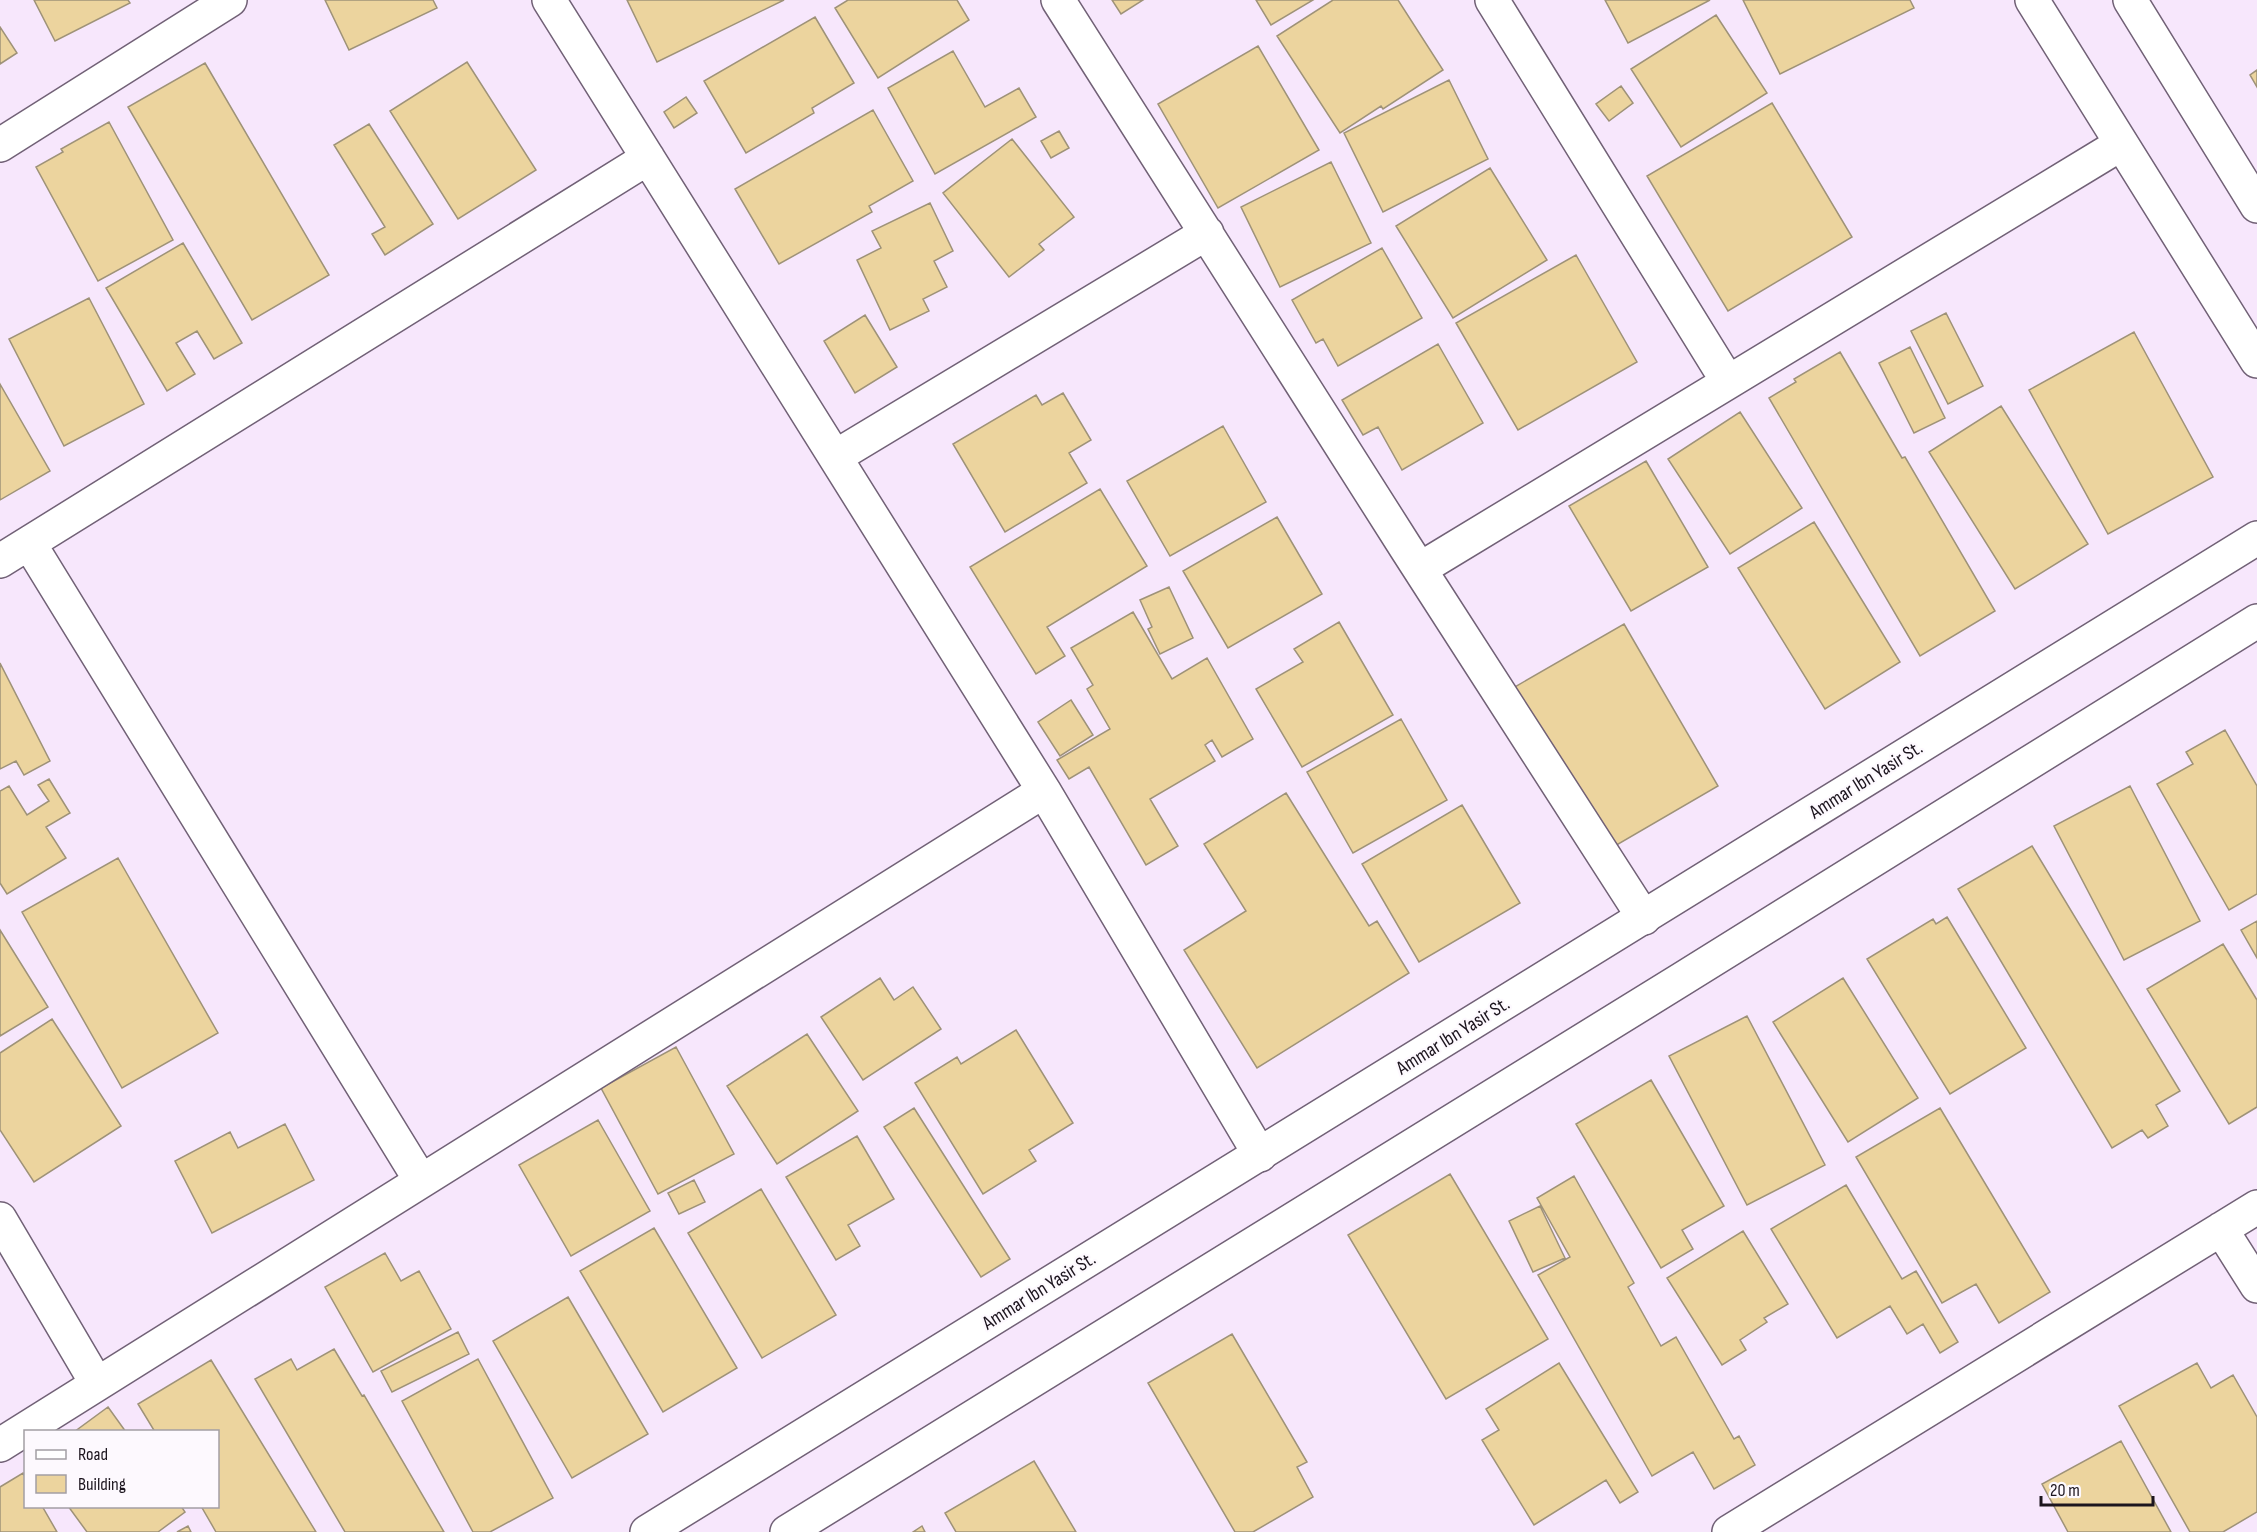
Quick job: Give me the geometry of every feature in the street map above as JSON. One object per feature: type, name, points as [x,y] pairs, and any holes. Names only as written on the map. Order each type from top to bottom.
[{"type":"street","points":[[0,145],[230,0]]},
{"type":"street","points":[[549,0],[1044,791],[1260,1155]]},
{"type":"street","points":[[1058,0],[1644,918]]},
{"type":"street","points":[[1492,0],[1728,382]]},
{"type":"street","points":[[2032,0],[2257,360]]},
{"type":"street","points":[[2130,0],[2257,206]]},
{"type":"street","points":[[1420,569],[2121,144]]},
{"type":"street","points":[[0,561],[648,158]]},
{"type":"street","points":[[835,457],[1207,233]]},
{"type":"street","name":"Ammar Ibn Yasir St.","points":[[647,1532],[2257,538]]},
{"type":"street","points":[[29,543],[421,1181]]},
{"type":"street","points":[[786,1532],[1662,992],[2257,621]]},
{"type":"street","points":[[0,1444],[1044,791]]},
{"type":"street","points":[[1729,1532],[2257,1206]]},
{"type":"street","points":[[0,1219],[97,1384]]},
{"type":"street","points":[[2221,1229],[2257,1286]]},
{"type":"building","points":[[34,0],[128,0],[130,3],[55,41]]},
{"type":"building","points":[[325,0],[433,0],[437,8],[349,50]]},
{"type":"building","points":[[627,0],[784,0],[657,62]]},
{"type":"building","points":[[848,0],[957,0],[969,20],[878,78],[835,8]]},
{"type":"building","points":[[1112,0],[1143,0],[1121,14]]},
{"type":"building","points":[[1256,0],[1313,0],[1271,25]]},
{"type":"building","points":[[1333,0],[1398,0],[1443,70],[1383,109],[1381,106],[1340,133],[1277,36]]},
{"type":"building","points":[[1605,0],[1710,0],[1628,43]]},
{"type":"building","points":[[1743,0],[1910,0],[1914,8],[1780,74]]},
{"type":"building","points":[[1716,15],[1767,93],[1681,147],[1631,69]]},
{"type":"building","points":[[815,17],[854,83],[812,108],[814,113],[746,153],[704,81]]},
{"type":"building","points":[[0,27],[17,53],[0,64]]},
{"type":"building","points":[[1258,46],[1319,150],[1218,208],[1158,104]]},
{"type":"building","points":[[953,51],[985,107],[1019,88],[1036,117],[935,174],[888,88]]},
{"type":"building","points":[[467,62],[536,170],[458,219],[390,111]]},
{"type":"building","points":[[205,63],[329,275],[252,320],[128,107]]},
{"type":"building","points":[[2257,70],[2257,87],[2250,75]]},
{"type":"building","points":[[1449,80],[1488,159],[1383,212],[1344,133]]},
{"type":"building","points":[[1621,86],[1633,103],[1609,121],[1596,104]]},
{"type":"building","points":[[686,97],[697,113],[674,128],[664,112]]},
{"type":"building","points":[[1772,103],[1852,237],[1728,311],[1647,176]]},
{"type":"building","points":[[873,110],[913,181],[869,206],[872,212],[779,264],[735,189]]},
{"type":"building","points":[[109,122],[173,240],[98,281],[36,167],[63,152],[61,149]]},
{"type":"building","points":[[369,124],[433,224],[385,255],[372,234],[385,227],[334,145]]},
{"type":"building","points":[[1059,131],[1069,148],[1051,158],[1041,141]]},
{"type":"building","points":[[1012,139],[1074,217],[1039,244],[1044,250],[1009,277],[943,193]]},
{"type":"building","points":[[1331,162],[1371,243],[1280,287],[1241,207]]},
{"type":"building","points":[[1490,168],[1547,260],[1453,318],[1396,226]]},
{"type":"building","points":[[930,203],[953,251],[934,261],[947,287],[923,299],[929,311],[890,330],[857,260],[881,248],[872,231]]},
{"type":"building","points":[[183,243],[242,343],[214,359],[197,331],[176,343],[195,374],[167,391],[106,288]]},
{"type":"building","points":[[1382,248],[1422,318],[1338,366],[1323,339],[1316,343],[1292,300]]},
{"type":"building","points":[[1576,255],[1637,362],[1518,430],[1456,323]]},
{"type":"building","points":[[89,298],[144,404],[64,446],[9,339]]},
{"type":"building","points":[[1946,313],[1983,386],[1948,404],[1911,331]]},
{"type":"building","points":[[865,315],[897,367],[855,393],[824,341]]},
{"type":"building","points":[[2134,332],[2213,477],[2108,534],[2029,390]]},
{"type":"building","points":[[1438,344],[1483,423],[1402,470],[1378,427],[1363,435],[1342,400]]},
{"type":"building","points":[[1910,347],[1945,418],[1914,433],[1879,363]]},
{"type":"building","points":[[1840,352],[1902,458],[1905,457],[1995,611],[1920,656],[1769,398],[1796,382],[1794,379]]},
{"type":"building","points":[[0,384],[50,471],[0,500]]},
{"type":"building","points":[[1063,393],[1091,440],[1069,453],[1087,483],[1005,532],[953,444],[1036,395],[1042,405]]},
{"type":"building","points":[[2001,406],[2088,544],[2015,589],[1929,452]]},
{"type":"building","points":[[1740,412],[1802,508],[1730,554],[1668,459]]},
{"type":"building","points":[[1223,426],[1266,502],[1170,556],[1127,481]]},
{"type":"building","points":[[1646,461],[1708,567],[1631,611],[1569,506]]},
{"type":"building","points":[[1100,489],[1147,566],[1047,627],[1065,656],[1036,674],[970,567]]},
{"type":"building","points":[[1277,517],[1322,594],[1228,648],[1183,571]]},
{"type":"building","points":[[1814,522],[1900,662],[1825,709],[1738,568]]},
{"type":"building","points":[[1169,587],[1193,638],[1160,654],[1148,629],[1152,627],[1140,600]]},
{"type":"building","points":[[1133,612],[1172,679],[1207,658],[1253,739],[1222,757],[1212,740],[1205,745],[1215,761],[1150,799],[1178,846],[1146,865],[1089,767],[1069,779],[1057,760],[1110,729],[1087,689],[1093,685],[1071,648]]},
{"type":"building","points":[[1339,622],[1393,715],[1302,767],[1256,689],[1303,662],[1294,649]]},
{"type":"building","points":[[1624,624],[1718,786],[1608,850],[1513,688]]},
{"type":"building","points":[[0,663],[50,761],[24,775],[16,761],[0,769]]},
{"type":"building","points":[[1071,700],[1093,735],[1060,756],[1038,722]]},
{"type":"building","points":[[1401,719],[1447,800],[1353,853],[1307,772]]},
{"type":"building","points":[[2225,730],[2257,786],[2257,894],[2229,910],[2157,784],[2193,764],[2186,752]]},
{"type":"building","points":[[49,779],[70,813],[46,827],[66,858],[7,894],[0,883],[0,791],[9,786],[27,815],[49,801],[38,785]]},
{"type":"building","points":[[2130,786],[2200,921],[2124,960],[2054,826]]},
{"type":"building","points":[[1286,793],[1369,926],[1377,921],[1409,973],[1257,1068],[1184,950],[1246,911],[1204,844]]},
{"type":"building","points":[[1462,805],[1520,903],[1419,962],[1362,864]]},
{"type":"building","points":[[2032,846],[2180,1091],[2156,1105],[2168,1126],[2148,1138],[2142,1130],[2112,1148],[1958,889]]},
{"type":"building","points":[[118,858],[218,1033],[122,1088],[22,912]]},
{"type":"building","points":[[1947,917],[2026,1048],[1950,1094],[1867,959],[1933,919],[1936,924]]},
{"type":"building","points":[[2257,921],[2257,958],[2241,930]]},
{"type":"building","points":[[0,930],[48,1007],[0,1036]]},
{"type":"building","points":[[2223,944],[2257,1000],[2257,1107],[2229,1124],[2147,989]]},
{"type":"building","points":[[880,978],[894,1000],[913,987],[941,1029],[863,1080],[821,1017]]},
{"type":"building","points":[[1843,978],[1918,1098],[1848,1142],[1773,1022]]},
{"type":"building","points":[[1747,1016],[1825,1165],[1747,1205],[1669,1056]]},
{"type":"building","points":[[52,1019],[121,1126],[34,1182],[0,1130],[0,1053]]},
{"type":"building","points":[[1016,1030],[1073,1123],[1029,1150],[1036,1161],[983,1194],[915,1083],[957,1057],[961,1064]]},
{"type":"building","points":[[807,1034],[858,1111],[777,1164],[727,1086]]},
{"type":"building","points":[[676,1047],[734,1154],[658,1194],[601,1088]]},
{"type":"building","points":[[1651,1080],[1724,1206],[1682,1230],[1693,1249],[1661,1268],[1576,1124]]},
{"type":"building","points":[[914,1108],[1010,1259],[981,1277],[884,1127]]},
{"type":"building","points":[[1940,1108],[2050,1292],[1999,1323],[1976,1284],[1942,1303],[1856,1157]]},
{"type":"building","points":[[598,1120],[650,1211],[571,1256],[519,1165]]},
{"type":"building","points":[[285,1124],[314,1180],[212,1233],[175,1161],[230,1132],[238,1148]]},
{"type":"building","points":[[857,1136],[894,1199],[848,1225],[860,1246],[836,1260],[786,1177]]},
{"type":"building","points":[[1450,1174],[1548,1339],[1446,1399],[1348,1235]]},
{"type":"building","points":[[1574,1176],[1634,1283],[1628,1287],[1661,1346],[1676,1337],[1734,1439],[1739,1436],[1755,1465],[1714,1489],[1693,1452],[1652,1476],[1538,1275],[1570,1257],[1537,1198]]},
{"type":"building","points":[[694,1180],[705,1202],[679,1214],[668,1193]]},
{"type":"building","points":[[1846,1185],[1902,1279],[1916,1271],[1958,1342],[1940,1353],[1923,1324],[1907,1334],[1890,1306],[1837,1338],[1771,1229]]},
{"type":"building","points":[[761,1189],[836,1315],[762,1358],[688,1233]]},
{"type":"building","points":[[1540,1206],[1565,1258],[1533,1272],[1509,1221]]},
{"type":"building","points":[[654,1228],[737,1368],[663,1412],[580,1271]]},
{"type":"building","points":[[1743,1231],[1788,1304],[1764,1318],[1767,1322],[1740,1340],[1746,1350],[1722,1365],[1667,1278]]},
{"type":"building","points":[[385,1253],[401,1281],[419,1271],[451,1329],[373,1372],[325,1287]]},
{"type":"building","points":[[568,1297],[648,1434],[572,1478],[493,1341]]},
{"type":"building","points":[[458,1332],[469,1354],[392,1392],[381,1371]]},
{"type":"building","points":[[1232,1334],[1307,1462],[1297,1467],[1313,1497],[1253,1532],[1235,1532],[1148,1383]]},
{"type":"building","points":[[334,1349],[362,1396],[364,1395],[444,1532],[345,1532],[255,1379],[291,1359],[297,1370]]},
{"type":"building","points":[[478,1359],[553,1498],[490,1532],[473,1532],[402,1401]]},
{"type":"building","points":[[211,1360],[316,1532],[216,1532],[202,1508],[219,1508],[219,1430],[154,1430],[138,1404]]},
{"type":"building","points":[[1559,1363],[1638,1492],[1620,1503],[1606,1480],[1534,1525],[1482,1440],[1499,1430],[1486,1409]]},
{"type":"building","points":[[2197,1363],[2211,1388],[2233,1375],[2257,1417],[2257,1512],[2223,1532],[2190,1532],[2119,1406]]},
{"type":"building","points":[[108,1407],[125,1430],[77,1430]]},
{"type":"building","points":[[2121,1441],[2171,1532],[2068,1532],[2042,1484]]},
{"type":"building","points":[[1034,1461],[1076,1532],[956,1532],[945,1513]]},
{"type":"building","points":[[23,1473],[24,1508],[43,1508],[57,1532],[0,1532],[0,1487]]},
{"type":"building","points":[[69,1508],[182,1508],[185,1512],[158,1532],[87,1532]]},
{"type":"building","points":[[188,1526],[191,1532],[177,1532]]},
{"type":"building","points":[[922,1526],[925,1532],[913,1532]]}]
